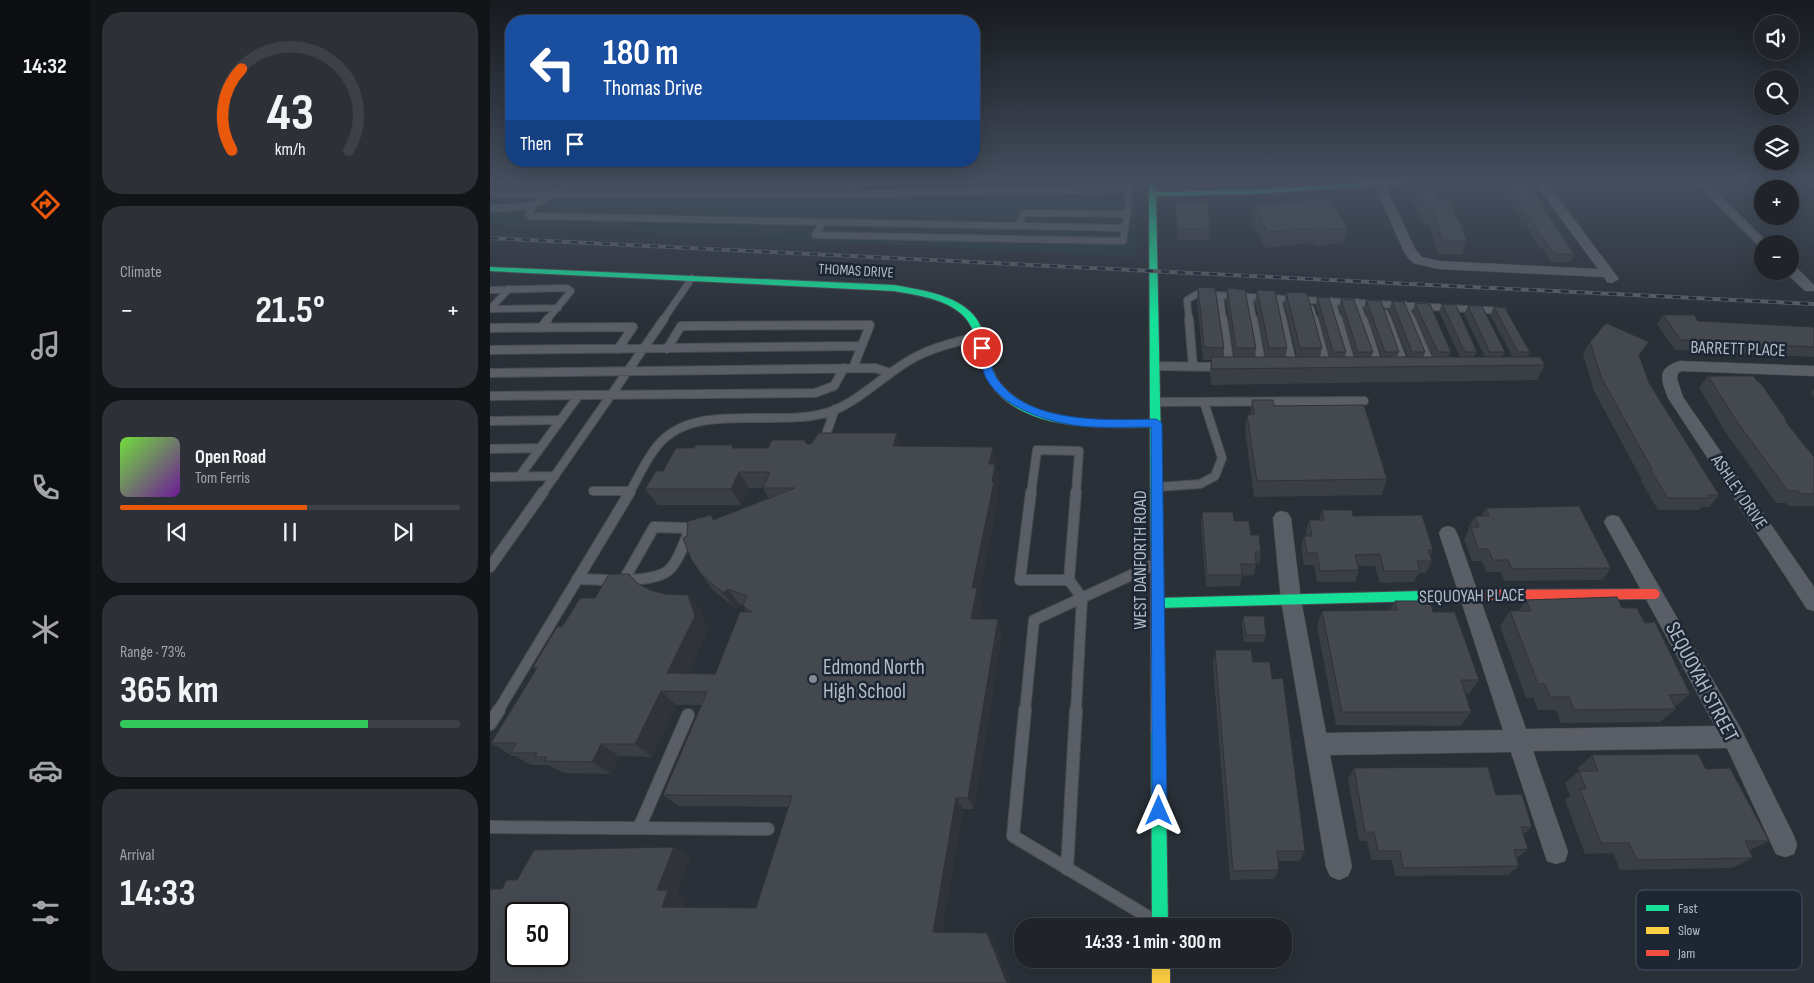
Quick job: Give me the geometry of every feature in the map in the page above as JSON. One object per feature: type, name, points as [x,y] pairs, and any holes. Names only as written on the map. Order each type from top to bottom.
[{"type":"street","name":"WEST DANFORTH ROAD","points":[[1153,228],[1157,487],[1160,918]]},
{"type":"street","points":[[1399,228],[1409,251],[1418,260],[1439,265],[1610,277],[1574,228]]},
{"type":"street","name":"THOMAS DRIVE","points":[[490,270],[894,288],[927,294],[949,301],[963,310],[974,323],[991,377],[1001,390],[1015,401],[1037,412],[1060,419],[1092,424],[1156,423]]},
{"type":"street","points":[[1799,278],[1810,288]]},
{"type":"street","name":"BARRETT PLACE","points":[[1669,379],[1671,370],[1680,366],[1814,370]]},
{"type":"street","name":"ASHLEY DRIVE","points":[[1669,379],[1676,398],[1814,603]]},
{"type":"street","points":[[1282,518],[1291,600],[1339,867]]},
{"type":"street","name":"SEQUOYAH STREET","points":[[1613,522],[1733,737],[1785,845]]},
{"type":"street","points":[[1448,533],[1556,852]]},
{"type":"street","name":"SEQUOYAH PLACE","points":[[1158,603],[1470,595],[1654,594]]},
{"type":"street","points":[[1318,744],[1733,737]]},
{"type":"street","points":[[1160,968],[1161,983]]},
{"type":"lane","points":[[819,228],[815,235],[1123,242],[1124,228],[1117,228]]},
{"type":"lane","points":[[490,567],[692,278]]},
{"type":"lane","points":[[490,290],[567,288],[571,291],[541,328]]},
{"type":"lane","points":[[490,309],[509,289]]},
{"type":"lane","points":[[1192,367],[1187,300],[1197,294],[1481,309],[1504,311],[1509,320]]},
{"type":"lane","points":[[1155,366],[1233,367],[1220,296]]},
{"type":"lane","points":[[1248,297],[1266,367],[1251,367]]},
{"type":"lane","points":[[1278,299],[1289,367],[1302,367]]},
{"type":"lane","points":[[1309,300],[1340,367]]},
{"type":"lane","points":[[1332,301],[1340,367]]},
{"type":"lane","points":[[1356,302],[1379,367]]},
{"type":"lane","points":[[1382,304],[1405,367]]},
{"type":"lane","points":[[1405,305],[1431,367]]},
{"type":"lane","points":[[1430,306],[1434,315]]},
{"type":"lane","points":[[490,309],[558,308]]},
{"type":"lane","points":[[1456,308],[1460,316]]},
{"type":"lane","points":[[1481,309],[1485,317]]},
{"type":"lane","points":[[490,396],[815,393],[827,390],[837,384],[861,346],[870,324],[681,326],[667,349]]},
{"type":"lane","points":[[490,328],[633,327],[618,349]]},
{"type":"lane","points":[[490,724],[658,445],[669,435],[696,421],[712,419],[797,418],[818,415],[845,404],[929,349],[979,336]]},
{"type":"lane","points":[[490,350],[861,346]]},
{"type":"lane","points":[[1319,367],[1361,367]]},
{"type":"lane","points":[[1370,367],[1388,367]]},
{"type":"lane","points":[[1396,367],[1414,367]]},
{"type":"lane","points":[[1422,367],[1440,367]]},
{"type":"lane","points":[[490,373],[875,368],[890,373]]},
{"type":"lane","points":[[519,477],[578,396]]},
{"type":"lane","points":[[1156,402],[1364,401]]},
{"type":"lane","points":[[1157,487],[1200,484],[1215,476],[1222,458],[1204,402]]},
{"type":"lane","points":[[818,455],[835,409]]},
{"type":"lane","points":[[490,421],[561,420]]},
{"type":"lane","points":[[490,449],[540,448]]},
{"type":"lane","points":[[1067,869],[1082,598],[1069,580],[1079,451],[1037,450],[1020,580],[1069,580]]},
{"type":"lane","points":[[490,477],[555,476]]},
{"type":"lane","points":[[593,491],[630,491]]},
{"type":"lane","points":[[577,579],[655,578],[670,571],[688,534],[685,528],[654,526],[625,578]]},
{"type":"lane","points":[[1148,918],[1013,836],[1034,620],[1157,563]]},
{"type":"lane","points":[[638,828],[688,715]]},
{"type":"lane","points":[[490,827],[768,829]]},
{"type":"green space","points":[[566,228],[1135,228],[1135,257]]},
{"type":"building","points":[[1177,228],[1210,228],[1177,229]]},
{"type":"building","points":[[1265,228],[1348,228],[1317,230],[1316,228],[1267,232]]},
{"type":"building","points":[[1438,228],[1462,228],[1467,241],[1442,240]]},
{"type":"building","points":[[1536,228],[1557,228],[1574,254],[1554,254],[1545,240],[1542,240]]},
{"type":"building","points":[[1198,287],[1215,288],[1224,348],[1204,347]]},
{"type":"building","points":[[1227,288],[1245,290],[1256,348],[1236,348]]},
{"type":"building","points":[[1257,290],[1275,291],[1287,348],[1269,348]]},
{"type":"building","points":[[1286,292],[1307,293],[1322,348],[1300,348]]},
{"type":"building","points":[[1317,297],[1329,298],[1346,352],[1333,352]]},
{"type":"building","points":[[1341,299],[1354,300],[1373,352],[1358,352]]},
{"type":"building","points":[[1366,300],[1381,301],[1399,352],[1385,352]]},
{"type":"building","points":[[1392,301],[1404,302],[1425,352],[1412,352]]},
{"type":"building","points":[[1415,303],[1430,304],[1451,352],[1438,352]]},
{"type":"building","points":[[1442,304],[1456,305],[1477,352],[1465,352]]},
{"type":"building","points":[[1468,306],[1482,306],[1505,352],[1490,352]]},
{"type":"building","points":[[1494,307],[1505,308],[1530,352],[1518,352]]},
{"type":"building","points":[[1663,315],[1694,315],[1698,321],[1814,327],[1814,347],[1681,340]]},
{"type":"building","points":[[1606,323],[1649,342],[1639,355],[1649,383],[1719,495],[1708,495],[1710,498],[1668,498],[1650,469],[1652,469],[1602,379],[1590,342]]},
{"type":"building","points":[[1211,357],[1540,357],[1545,365],[1212,369]]},
{"type":"building","points":[[1708,376],[1753,376],[1760,382],[1787,421],[1785,421],[1814,457],[1814,494],[1788,491],[1738,423]]},
{"type":"building","points":[[1252,400],[1273,400],[1274,406],[1364,405],[1387,479],[1257,481],[1247,415],[1254,414]]},
{"type":"building","points":[[819,433],[897,433],[893,446],[993,447],[989,464],[995,464],[992,482],[994,482],[972,588],[977,588],[971,619],[998,619],[968,798],[956,798],[933,932],[987,933],[1007,983],[490,983],[490,889],[502,889],[507,880],[517,880],[534,850],[674,847],[657,890],[668,890],[662,907],[756,908],[792,796],[663,795],[707,692],[661,691],[635,744],[601,744],[592,762],[544,761],[547,757],[535,757],[537,753],[511,753],[516,743],[491,743],[537,668],[533,667],[557,627],[562,627],[580,598],[595,598],[609,574],[629,574],[637,583],[650,590],[665,594],[688,595],[695,616],[667,673],[715,674],[740,612],[752,612],[743,606],[747,596],[728,589],[723,593],[701,574],[691,559],[683,538],[687,536],[688,521],[711,515],[713,520],[795,488],[763,488],[770,472],[739,472],[731,489],[645,489],[656,471],[663,471],[676,448],[694,448],[696,445],[733,445],[732,448],[768,448],[772,440],[804,440],[807,444],[811,444]]},
{"type":"building","points":[[1579,506],[1611,568],[1512,569],[1508,560],[1493,560],[1488,549],[1478,549],[1471,527],[1479,527],[1475,516],[1489,516],[1486,508]]},
{"type":"building","points":[[1322,510],[1352,510],[1353,516],[1422,515],[1433,550],[1428,550],[1432,561],[1417,561],[1420,571],[1384,571],[1380,554],[1355,555],[1359,570],[1320,571],[1317,553],[1307,553],[1304,536],[1312,536],[1309,520],[1324,520]]},
{"type":"building","points":[[1202,512],[1233,512],[1234,521],[1249,521],[1251,535],[1259,535],[1261,552],[1255,552],[1256,564],[1241,564],[1242,575],[1207,575]]},
{"type":"building","points":[[1617,597],[1622,608],[1637,608],[1645,623],[1655,622],[1690,694],[1669,695],[1676,709],[1574,710],[1569,697],[1550,697],[1545,684],[1538,684],[1510,611],[1531,611],[1526,600]]},
{"type":"building","points":[[1395,601],[1430,601],[1433,612],[1455,612],[1479,680],[1461,680],[1471,712],[1342,712],[1322,611],[1397,610]]},
{"type":"building","points":[[1243,616],[1264,616],[1266,635],[1246,635]]},
{"type":"building","points":[[1215,650],[1251,650],[1253,662],[1270,662],[1272,679],[1283,678],[1305,851],[1277,851],[1279,870],[1233,871]]},
{"type":"building","points":[[1698,754],[1706,769],[1730,768],[1769,841],[1745,841],[1753,858],[1637,860],[1629,843],[1601,843],[1580,789],[1586,789],[1579,771],[1598,771],[1592,755]]},
{"type":"building","points":[[1488,767],[1496,795],[1522,794],[1532,827],[1521,827],[1528,849],[1514,850],[1519,866],[1403,868],[1400,851],[1378,851],[1374,832],[1365,832],[1354,768]]},
{"type":"railway","points":[[490,238],[1814,304]]},
{"type":"traffic: fast","points":[[1153,228],[1157,553]]},
{"type":"traffic: fast","points":[[490,269],[894,288],[927,294],[949,302],[968,315],[977,327],[986,363],[997,386],[1017,403],[1035,412],[1074,422],[1156,423]]},
{"type":"traffic: fast","points":[[1158,603],[1462,595]]},
{"type":"traffic: fast","points":[[1158,732],[1160,918]]},
{"type":"traffic: slow","points":[[1157,553],[1158,732]]},
{"type":"traffic: slow","points":[[1161,968],[1161,983]]},
{"type":"traffic: jam","points":[[1462,595],[1654,594]]},
{"type":"place","name":"Edmond North High School","points":[[813,679]]},
{"type":"route","points":[[982,348],[991,377],[1001,390],[1015,401],[1037,412],[1060,419],[1092,424],[1156,423],[1159,811]]}]
